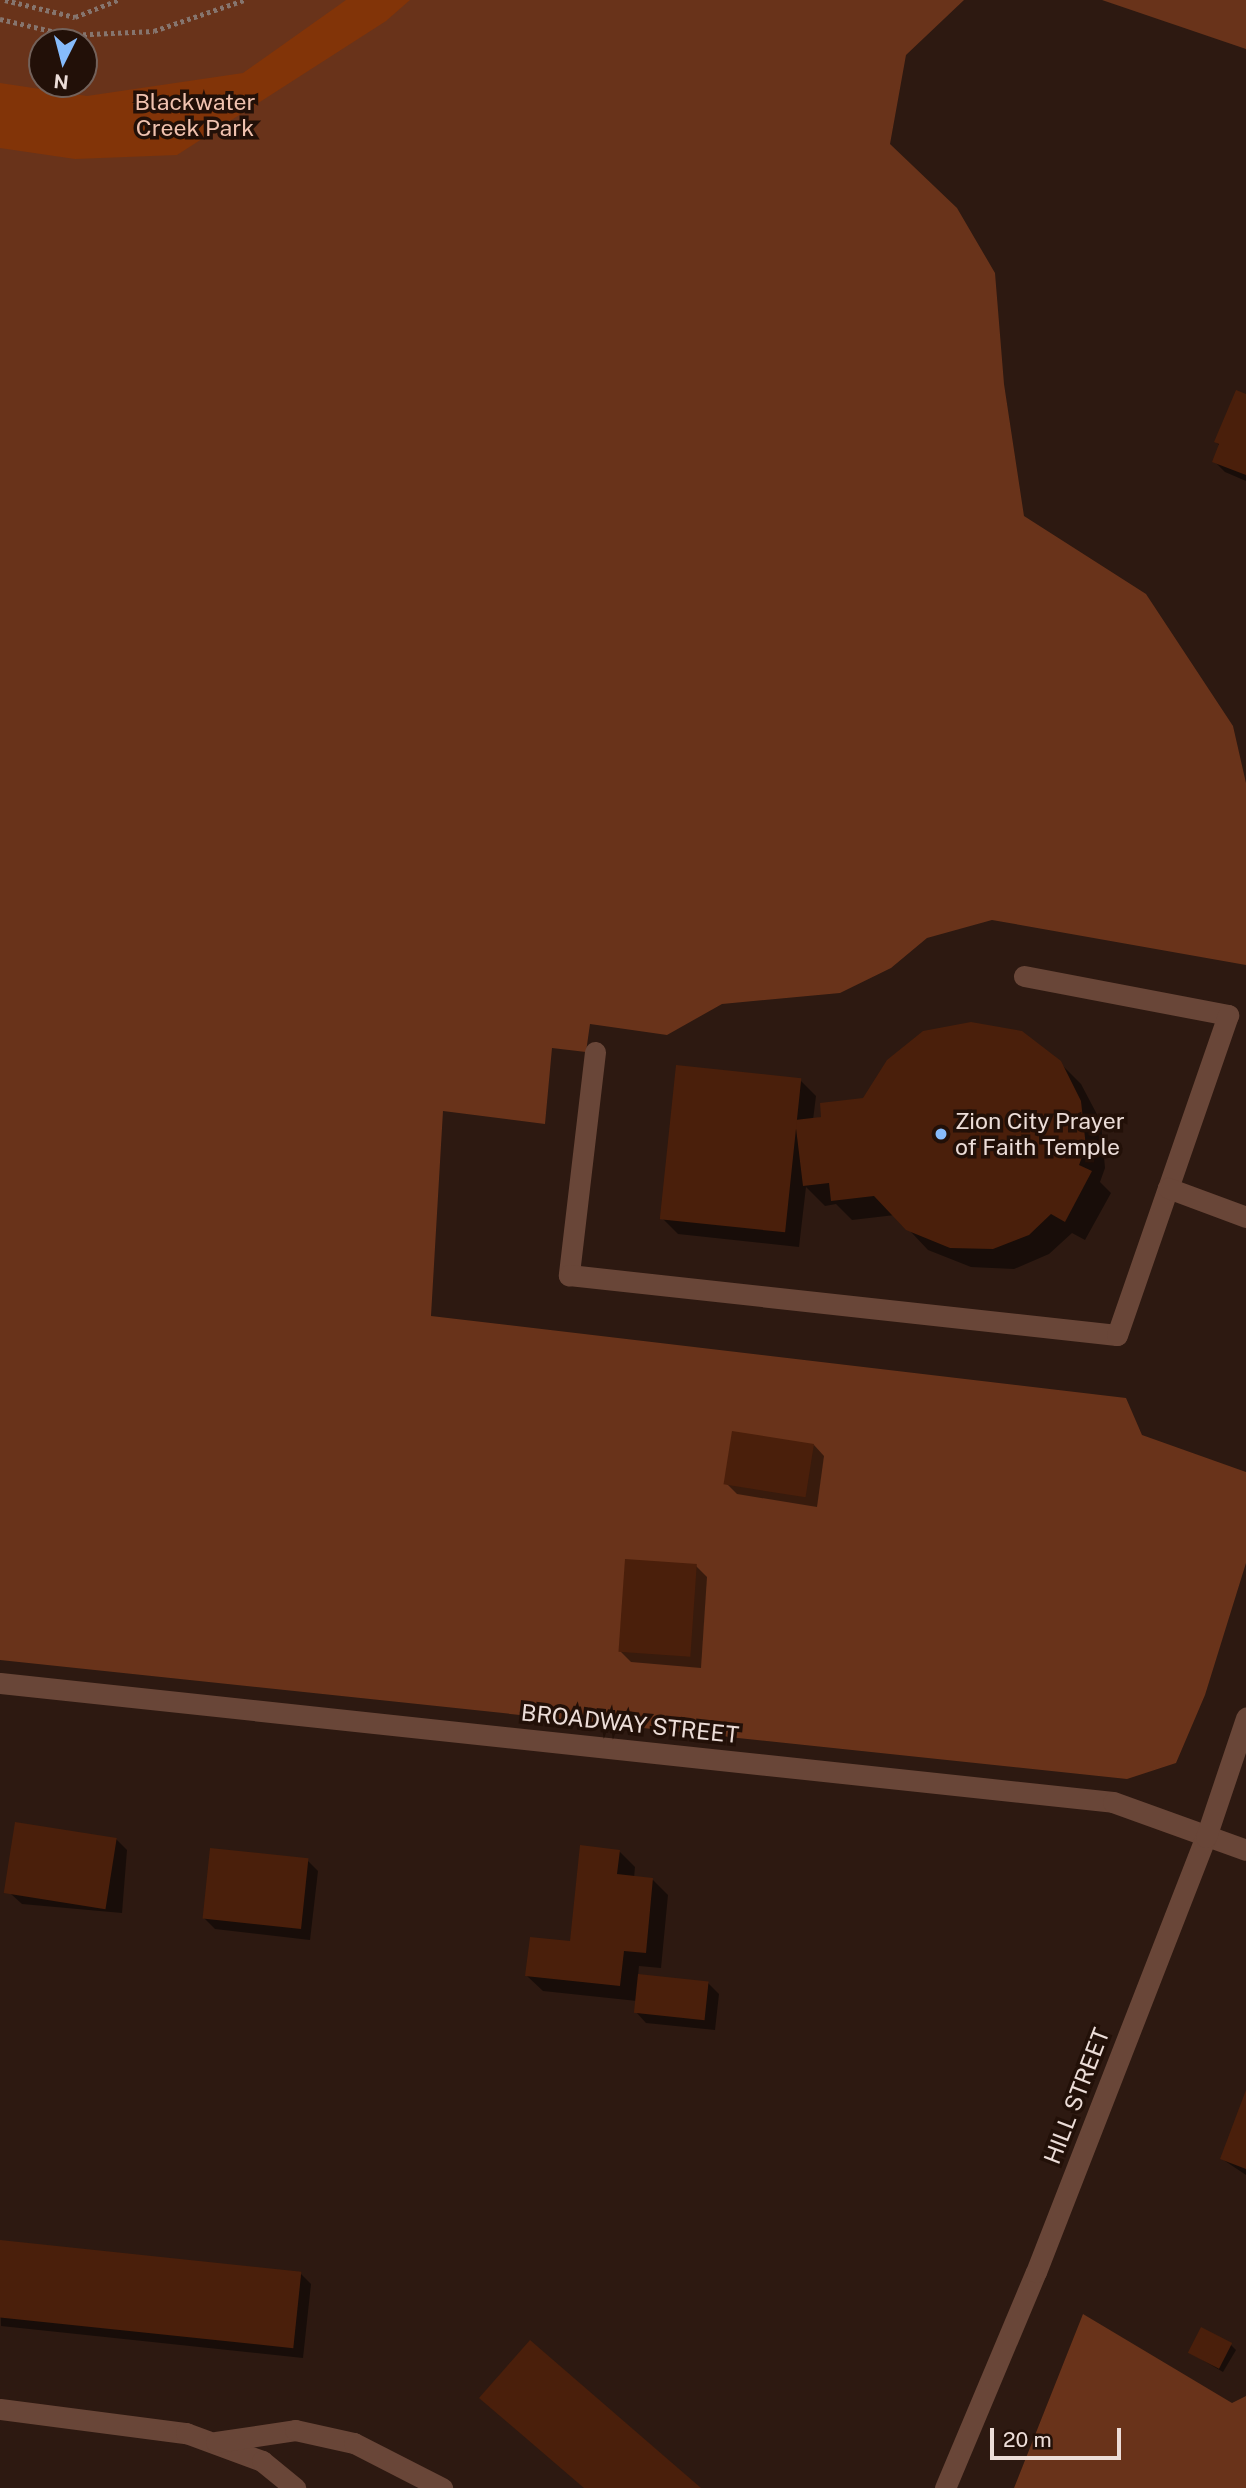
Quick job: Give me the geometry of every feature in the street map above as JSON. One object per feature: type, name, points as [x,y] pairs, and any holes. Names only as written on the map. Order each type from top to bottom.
[{"type":"street","points":[[595,1052],[569,1275],[1117,1335],[1228,1015],[1024,976]]},
{"type":"street","points":[[1168,1188],[1246,1217]]},
{"type":"street","name":"BROADWAY STREET","points":[[0,1684],[1113,1802],[1246,1850]]},
{"type":"street","name":"HILL STREET","points":[[945,2488],[1036,2272],[1206,1837],[1246,1718]]},
{"type":"street","points":[[0,2409],[186,2433],[262,2461],[295,2488]]},
{"type":"street","points":[[212,2443],[295,2430],[354,2443],[442,2488]]},
{"type":"path","points":[[5,0],[75,17],[118,0]]},
{"type":"path","points":[[0,19],[69,35],[154,31],[244,0]]},
{"type":"green space","name":"Blackwater Creek Park","points":[[0,0],[964,0],[906,55],[890,144],[957,208],[995,273],[1004,384],[1024,516],[1146,594],[1233,726],[1246,783],[1246,965],[992,920],[927,938],[891,968],[840,993],[722,1004],[667,1035],[590,1024],[586,1052],[552,1048],[545,1124],[443,1111],[431,1316],[1126,1398],[1142,1435],[1246,1472],[1246,1563],[1205,1695],[1176,1763],[1127,1779],[0,1660]]},
{"type":"green space","points":[[1102,0],[1246,0],[1246,49]]},
{"type":"green space","points":[[1083,2314],[1232,2403],[1246,2396],[1246,2488],[1014,2488]]},
{"type":"shaded area","points":[[346,0],[410,0],[386,21],[177,155],[75,159],[0,148],[0,83],[28,87],[28,98],[98,98],[98,94],[243,73]]},
{"type":"building","points":[[1236,390],[1246,394],[1246,475],[1212,462],[1219,444],[1214,442]]},
{"type":"building","name":"Zion City Prayer of Faith Temple","points":[[971,1022],[1022,1031],[1061,1061],[1081,1101],[1086,1147],[1079,1165],[1092,1171],[1065,1222],[1051,1214],[1029,1235],[993,1249],[950,1248],[906,1230],[874,1196],[831,1201],[829,1183],[803,1186],[795,1120],[821,1117],[820,1103],[863,1098],[887,1060],[923,1031]]},
{"type":"building","points":[[676,1065],[801,1078],[785,1232],[660,1219]]},
{"type":"building","points":[[732,1431],[814,1444],[806,1497],[724,1484]]},
{"type":"building","points":[[625,1559],[697,1564],[690,1657],[619,1652]]},
{"type":"building","points":[[15,1822],[117,1838],[105,1909],[4,1893]]},
{"type":"building","points":[[580,1845],[620,1850],[617,1874],[653,1878],[646,1953],[624,1951],[620,1986],[525,1976],[530,1937],[570,1941]]},
{"type":"building","points":[[210,1848],[308,1858],[301,1929],[203,1919]]},
{"type":"building","points":[[638,1974],[709,1981],[705,2020],[634,2013]]},
{"type":"building","points":[[1246,2090],[1246,2169],[1220,2159]]},
{"type":"building","points":[[0,2240],[301,2272],[293,2348],[0,2317]]},
{"type":"building","points":[[1201,2327],[1232,2343],[1219,2369],[1188,2353]]},
{"type":"building","points":[[530,2340],[701,2488],[584,2488],[479,2398]]},
{"type":"place","name":"Zion City Prayer of Faith Temple","points":[[941,1134]]}]
